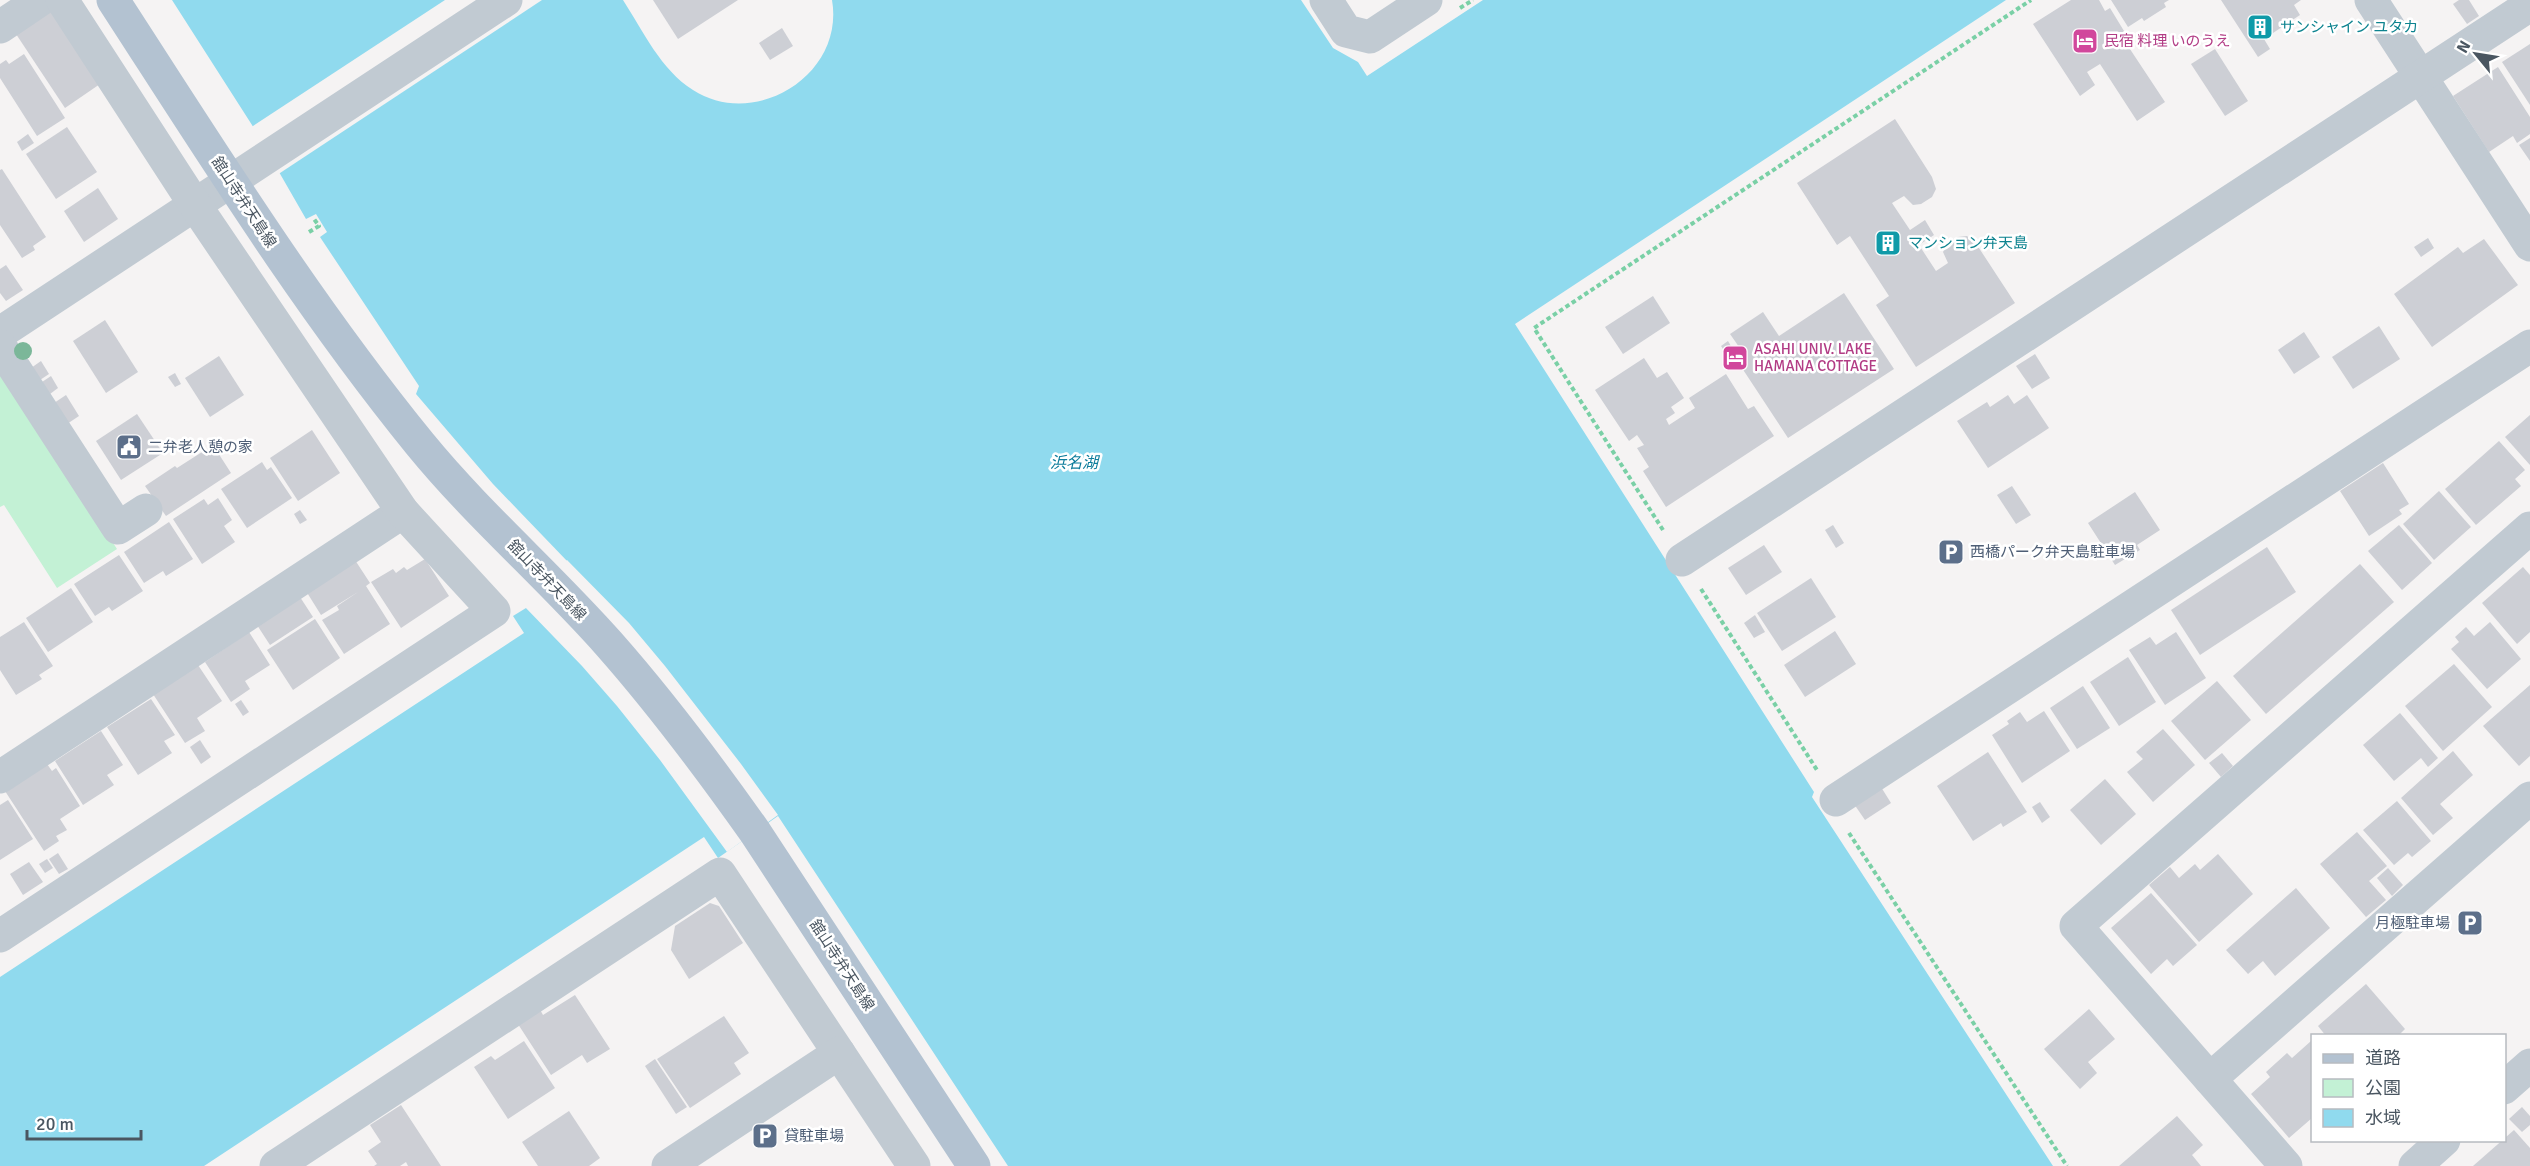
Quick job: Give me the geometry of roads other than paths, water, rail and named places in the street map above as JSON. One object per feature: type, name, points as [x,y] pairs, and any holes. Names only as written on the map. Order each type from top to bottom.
[{"type":"main road","name":"舘山寺弁天島線","points":[[113,0],[295,278],[421,446],[473,504],[608,642],[694,747],[755,832],[974,1166]]},
{"type":"street","points":[[0,27],[40,0]]},
{"type":"street","points":[[0,935],[494,611],[403,512],[195,205],[62,0]]},
{"type":"street","points":[[0,333],[506,0]]},
{"type":"street","points":[[1326,0],[1346,31],[1370,37],[1426,0]]},
{"type":"street","points":[[2371,0],[2530,245]]},
{"type":"street","points":[[1682,560],[2530,5]]},
{"type":"street","points":[[0,346],[118,528],[146,510]]},
{"type":"street","points":[[1836,800],[2530,346]]},
{"type":"street","points":[[0,777],[403,512]]},
{"type":"street","points":[[2286,1166],[2076,926],[2530,528]]},
{"type":"street","points":[[2210,1078],[2530,798]]},
{"type":"street","points":[[276,1166],[720,874],[914,1166]]},
{"type":"street","points":[[668,1166],[839,1053]]},
{"type":"street","points":[[2506,1087],[2530,1065]]},
{"type":"street","points":[[2415,1166],[2442,1142]]},
{"type":"water","name":"浜名湖","points":[[172,0],[623,0],[662,61],[682,82],[717,101],[743,103],[768,99],[791,88],[810,72],[824,51],[832,27],[832,0],[1301,0],[1333,48],[1358,62],[1367,76],[1483,0],[2006,0],[1515,324],[1814,792],[1812,797],[2053,1166],[1008,1166],[778,816],[718,858],[704,837],[204,1166],[0,1166],[0,977],[524,633],[513,616],[526,608],[568,562],[493,484],[416,394],[419,386],[320,237],[327,232],[316,214],[306,219],[252,125]]},
{"type":"place","name":"サンシャイン ユタカ","points":[[2260,27]]},
{"type":"place","name":"民宿 料理 いのうえ","points":[[2085,41]]},
{"type":"place","name":"マンション弁天島","points":[[1888,243]]},
{"type":"place","name":"ASAHI UNIV. LAKE HAMANA COTTAGE","points":[[1735,358]]},
{"type":"place","name":"二弁老人憩の家","points":[[129,447]]},
{"type":"place","name":"西橋パーク弁天島駐車場","points":[[1951,552]]},
{"type":"place","name":"月極駐車場","points":[[2470,923]]},
{"type":"place","name":"貸駐車場","points":[[765,1136]]}]
